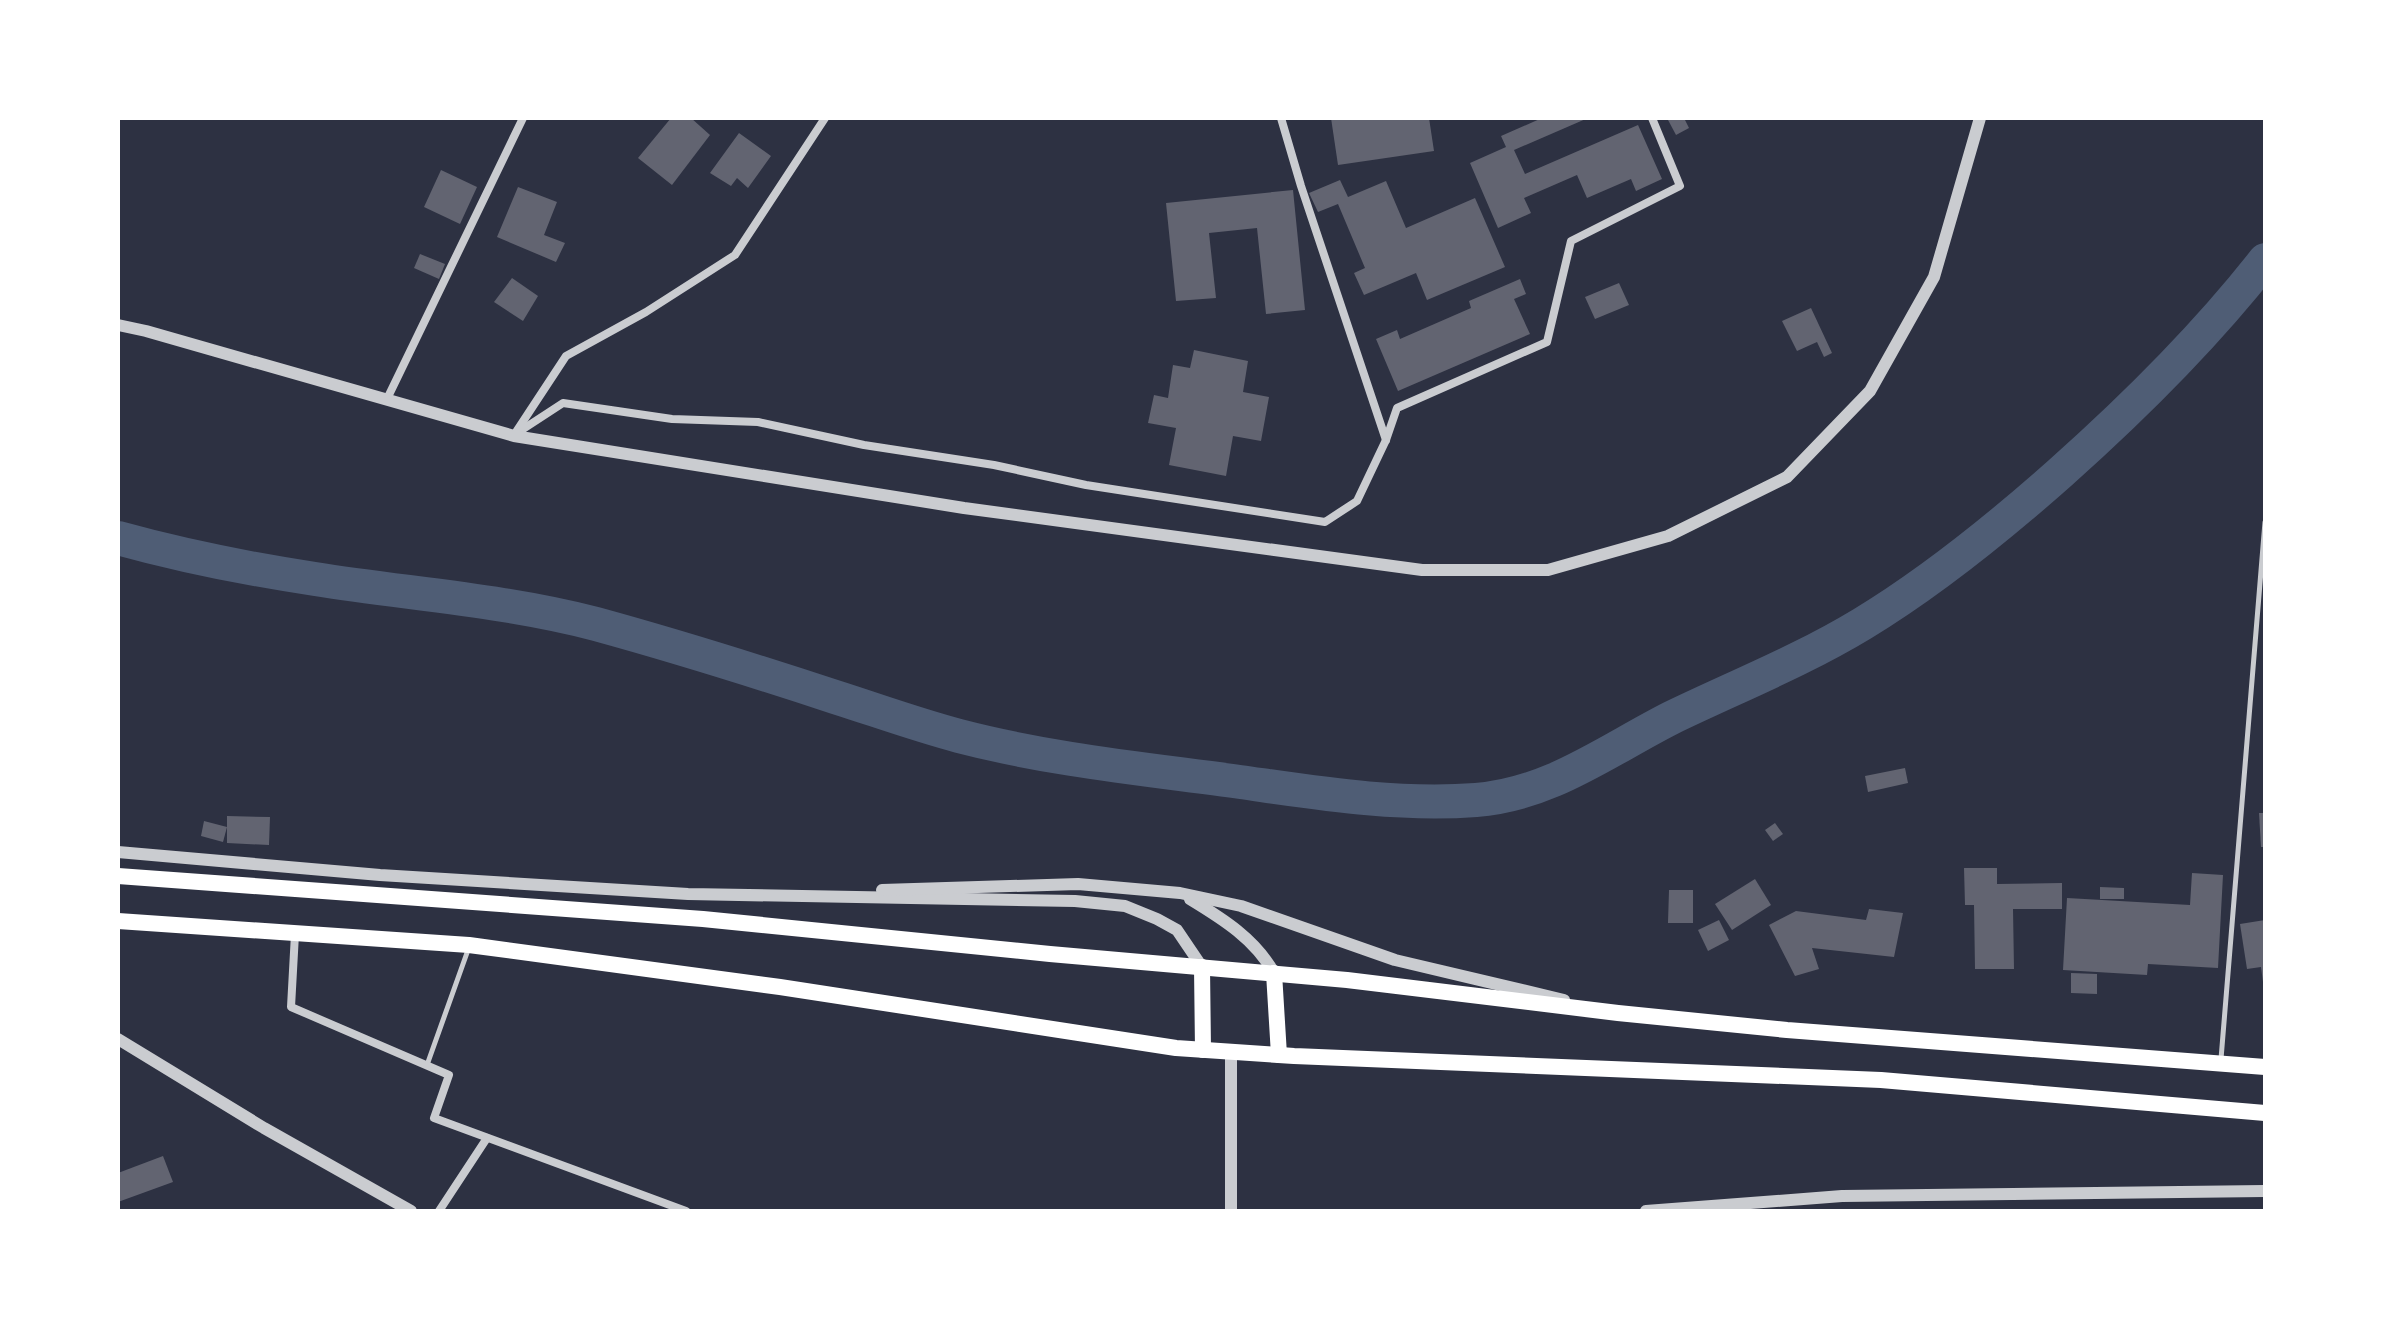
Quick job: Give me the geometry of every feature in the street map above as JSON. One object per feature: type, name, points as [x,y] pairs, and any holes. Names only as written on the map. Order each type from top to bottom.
[{"type":"highway","points":[[118,876],[703,919],[1274,973],[1787,1030],[2265,1067]]},
{"type":"highway","points":[[118,921],[469,945],[780,987],[1176,1048],[1881,1080],[2265,1113]]},
{"type":"highway","points":[[1202,967],[1203,1050]]},
{"type":"highway","points":[[1274,973],[1286,1055]]},
{"type":"street","points":[[387,399],[523,118]]},
{"type":"street","points":[[514,436],[566,356],[646,312],[735,255],[825,118]]},
{"type":"street","points":[[1281,118],[1386,440]]},
{"type":"street","points":[[514,436],[563,403],[672,419],[758,422],[864,445],[994,465],[1086,485],[1325,522],[1357,501],[1386,440],[1397,408],[1547,342],[1571,241],[1680,186],[1652,118]]},
{"type":"street","points":[[118,325],[514,436],[964,508],[1422,570],[1548,570],[1668,536],[1787,477],[1870,391],[1934,277],[1980,118]]},
{"type":"street","points":[[118,852],[380,875],[688,894],[1075,901],[1125,906],[1177,930],[1202,967]]},
{"type":"street","points":[[734,894],[1078,884],[1180,893],[1241,906],[1395,960],[1618,1013]]},
{"type":"street","points":[[1180,893],[1225,920],[1248,939],[1274,973]]},
{"type":"street","points":[[295,933],[291,1007],[449,1075],[434,1118],[686,1211]]},
{"type":"street","points":[[118,1039],[264,1128],[411,1211]]},
{"type":"street","points":[[1231,1052],[1231,1211]]},
{"type":"street","points":[[439,1211],[487,1138]]},
{"type":"street","points":[[1646,1211],[1842,1196],[2265,1191]]},
{"type":"lane","points":[[2221,1064],[2265,522]]},
{"type":"lane","points":[[427,1066],[469,945]]},
{"type":"building","points":[[671,118],[691,118],[710,135],[672,185],[638,158]]},
{"type":"building","points":[[1331,118],[1429,118],[1434,151],[1338,165]]},
{"type":"building","points":[[1542,118],[1588,118],[1514,150],[1525,174],[1638,125],[1662,179],[1636,191],[1631,179],[1587,198],[1577,175],[1524,198],[1531,213],[1498,228],[1470,163],[1506,147],[1501,136]]},
{"type":"building","points":[[1667,118],[1684,118],[1689,128],[1676,135]]},
{"type":"building","points":[[739,133],[771,156],[748,188],[737,178],[731,186],[710,173]]},
{"type":"building","points":[[441,170],[477,187],[460,224],[424,207]]},
{"type":"building","points":[[1340,180],[1348,197],[1386,181],[1406,228],[1475,198],[1505,267],[1427,300],[1416,273],[1364,295],[1354,273],[1365,268],[1338,204],[1318,212],[1309,193]]},
{"type":"building","points":[[518,187],[557,202],[544,235],[565,243],[556,262],[497,237]]},
{"type":"building","points":[[1293,190],[1305,310],[1266,314],[1257,228],[1209,233],[1216,298],[1176,301],[1166,203]]},
{"type":"building","points":[[420,254],[445,264],[439,279],[414,268]]},
{"type":"building","points":[[512,278],[538,296],[523,321],[494,302]]},
{"type":"building","points":[[1520,279],[1526,294],[1514,299],[1530,334],[1398,391],[1376,339],[1397,330],[1400,339],[1471,308],[1469,301]]},
{"type":"building","points":[[1619,283],[1629,305],[1595,319],[1585,297]]},
{"type":"building","points":[[1811,308],[1832,353],[1824,357],[1817,342],[1797,351],[1782,321]]},
{"type":"building","points":[[1194,350],[1248,361],[1243,392],[1269,397],[1261,441],[1233,436],[1226,476],[1169,465],[1176,428],[1148,423],[1154,395],[1168,398],[1173,365],[1190,368]]},
{"type":"building","points":[[1905,768],[1908,783],[1868,792],[1865,776]]},
{"type":"building","points":[[2259,813],[2265,813],[2265,847],[2261,847]]},
{"type":"building","points":[[227,816],[270,817],[269,845],[227,843]]},
{"type":"building","points":[[204,821],[227,827],[223,842],[201,836]]},
{"type":"building","points":[[1775,823],[1783,834],[1773,841],[1765,830]]},
{"type":"building","points":[[1964,868],[1997,868],[1997,884],[2062,883],[2062,909],[2013,909],[2014,969],[1975,969],[1974,905],[1965,905]]},
{"type":"building","points":[[2192,873],[2223,875],[2218,968],[2148,964],[2147,975],[2063,970],[2067,898],[2190,905]]},
{"type":"building","points":[[1755,879],[1771,905],[1732,930],[1715,904]]},
{"type":"building","points":[[2100,887],[2124,888],[2124,899],[2100,899]]},
{"type":"building","points":[[1669,890],[1693,890],[1693,923],[1668,923]]},
{"type":"building","points":[[1869,909],[1903,913],[1894,957],[1812,948],[1819,969],[1795,976],[1769,925],[1796,911],[1866,920]]},
{"type":"building","points":[[1719,920],[1729,940],[1708,951],[1698,930]]},
{"type":"building","points":[[2265,920],[2263,982],[2261,967],[2247,969],[2240,924]]},
{"type":"building","points":[[2071,973],[2097,974],[2097,994],[2071,993]]},
{"type":"building","points":[[163,1156],[173,1182],[118,1202],[118,1173]]},
{"type":"waterway","points":[[118,538],[266,571],[491,603],[596,624],[943,732],[1063,758],[1357,797],[1416,801],[1476,800],[1529,789],[1577,769],[1671,718],[1815,650],[1914,590],[2013,514],[2115,423],[2193,344],[2265,260]]}]
